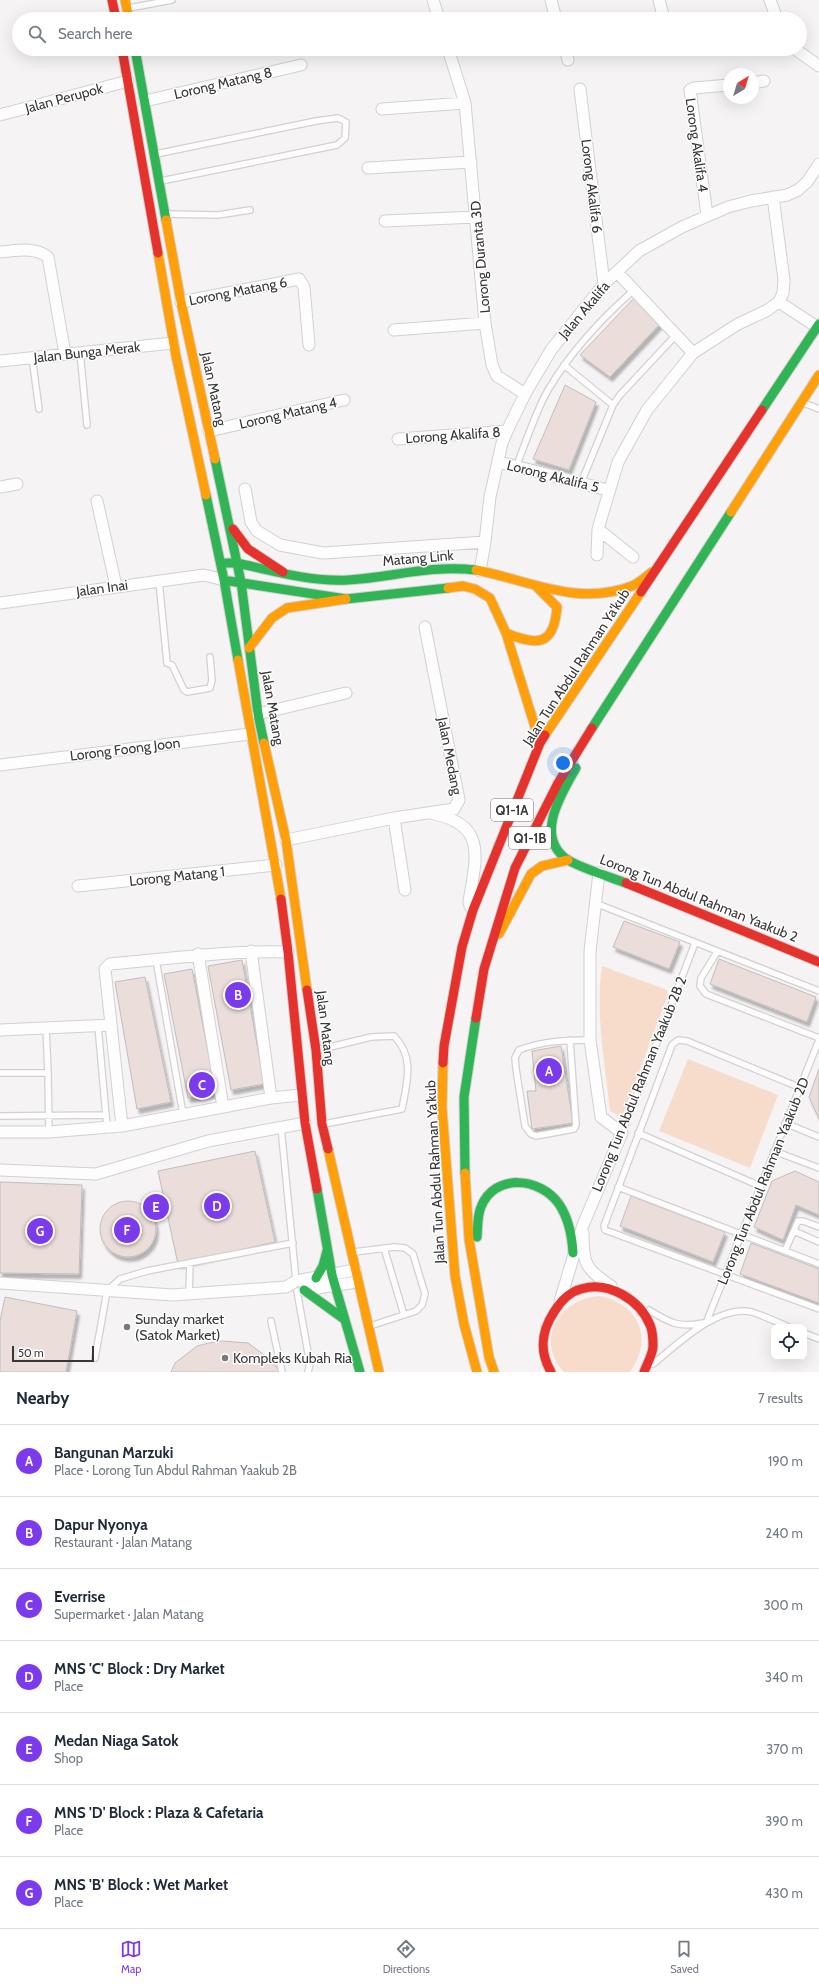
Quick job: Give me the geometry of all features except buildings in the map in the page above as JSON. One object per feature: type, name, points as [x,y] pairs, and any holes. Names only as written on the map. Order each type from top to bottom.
[{"type":"main road","points":[[112,0],[115,12]]},
{"type":"main road","name":"Jalan Matang","points":[[123,56],[173,343],[221,563],[250,734],[276,864],[288,952],[301,1095],[327,1248],[332,1275],[360,1372]]},
{"type":"main road","name":"Jalan Matang","points":[[136,56],[181,302],[241,582],[258,714],[286,840],[316,1050],[322,1124],[357,1282],[379,1372]]},
{"type":"main road","name":"Jalan Tun Abdul Rahman Ya'kub","points":[[477,1372],[464,1324],[455,1276],[448,1204],[442,1108],[444,1046],[462,947],[473,910],[540,743],[818,325]]},
{"type":"main road","name":"Jalan Tun Abdul Rahman Ya'kub","points":[[494,1372],[489,1357],[469,1239],[464,1163],[464,1097],[484,969],[515,868],[558,783],[583,742],[819,375]]},
{"type":"main road","points":[[228,517],[236,536],[247,549],[283,572]]},
{"type":"main road","name":"Matang Link","points":[[221,563],[237,563],[314,579],[348,580],[427,569],[454,568],[480,570],[573,595],[605,593],[633,585],[658,567]]},
{"type":"main road","points":[[224,580],[290,592],[346,599]]},
{"type":"main road","points":[[249,648],[272,618],[287,608],[346,599],[463,586],[475,589],[490,598],[506,633],[540,743]]},
{"type":"main road","points":[[506,633],[517,638],[538,642],[545,640],[552,632],[557,623],[557,607],[535,586]]},
{"type":"main road","points":[[491,945],[503,929],[531,874],[542,866],[568,860],[556,846],[551,828],[554,813],[576,766],[583,742]]},
{"type":"main road","name":"Lorong Tun Abdul Rahman Yaakub 2","points":[[568,860],[819,962]]},
{"type":"main road","points":[[476,1277],[478,1222],[482,1204],[501,1184],[518,1180],[545,1189],[557,1201],[565,1214],[570,1229],[573,1253]]},
{"type":"main road","points":[[316,1278],[323,1266],[327,1248]]},
{"type":"main road","points":[[551,1372],[544,1360],[542,1339],[548,1318],[560,1301],[570,1293],[588,1286],[606,1287],[616,1290],[636,1303],[649,1320],[653,1340],[650,1360],[645,1371]]},
{"type":"main road","points":[[299,1288],[344,1319]]},
{"type":"street","points":[[433,0],[437,12]]},
{"type":"street","points":[[551,0],[554,12]]},
{"type":"street","points":[[659,0],[662,12]]},
{"type":"street","points":[[770,0],[774,12]]},
{"type":"street","name":"Lorong Duranta 3D","points":[[450,56],[465,103],[486,323],[492,365],[497,376],[525,394]]},
{"type":"street","points":[[805,56],[819,66]]},
{"type":"street","name":"Lorong Matang 8","points":[[145,101],[301,65]]},
{"type":"street","name":"Jalan Perupok","points":[[0,115],[128,81]]},
{"type":"street","name":"Lorong Akalifa 4","points":[[707,215],[690,90],[694,88],[723,86]]},
{"type":"street","name":"Lorong Akalifa 6","points":[[580,89],[604,284]]},
{"type":"street","points":[[382,109],[465,103]]},
{"type":"street","points":[[368,168],[471,162]]},
{"type":"street","name":"Jalan Akalifa","points":[[480,570],[490,497],[502,443],[507,430],[525,394],[551,350],[604,284],[640,251],[676,230],[707,215],[751,201],[788,195],[798,190],[819,164]]},
{"type":"street","points":[[597,556],[598,529],[608,490],[618,462],[631,436],[664,387],[693,353],[738,324],[766,311],[779,302],[783,293],[784,280],[773,197]]},
{"type":"street","points":[[385,221],[476,217]]},
{"type":"street","points":[[0,252],[30,249],[42,252],[48,257],[65,354]]},
{"type":"street","points":[[616,272],[693,353]]},
{"type":"street","name":"Lorong Matang 6","points":[[181,302],[299,279],[304,287],[309,345]]},
{"type":"street","points":[[779,302],[818,325]]},
{"type":"street","points":[[394,330],[486,323]]},
{"type":"street","name":"Jalan Bunga Merak","points":[[0,360],[173,343]]},
{"type":"street","name":"Lorong Matang 4","points":[[209,431],[344,400]]},
{"type":"street","name":"Lorong Akalifa 8","points":[[398,439],[507,430]]},
{"type":"street","name":"Lorong Akalifa 5","points":[[498,462],[608,490]]},
{"type":"street","points":[[0,487],[17,484]]},
{"type":"street","points":[[245,489],[251,522],[257,531],[280,545],[323,552],[485,542]]},
{"type":"street","points":[[97,501],[116,586]]},
{"type":"street","points":[[598,529],[633,557]]},
{"type":"street","points":[[204,575],[221,563]]},
{"type":"street","points":[[204,575],[224,580]]},
{"type":"street","name":"Jalan Inai","points":[[0,603],[204,575]]},
{"type":"street","name":"Jalan Medang","points":[[286,840],[426,812],[454,809],[459,800],[425,627]]},
{"type":"street","points":[[258,714],[346,693]]},
{"type":"street","name":"Lorong Foong Joon","points":[[0,765],[250,734]]},
{"type":"street","points":[[426,812],[445,816],[467,830],[473,840],[476,856],[469,902],[473,910]]},
{"type":"street","points":[[394,818],[405,890]]},
{"type":"street","name":"Lorong Matang 1","points":[[78,886],[276,864]]},
{"type":"street","points":[[599,873],[590,952],[590,1040],[601,1117],[622,1133]]},
{"type":"street","points":[[251,951],[271,1098]]},
{"type":"street","points":[[122,1126],[105,969],[110,964],[156,960],[198,954],[251,951],[288,952]]},
{"type":"street","points":[[198,954],[223,1107]]},
{"type":"street","points":[[0,1030],[111,1025]]},
{"type":"street","points":[[0,1132],[49,1132],[122,1126],[271,1098],[301,1095]]},
{"type":"street","points":[[0,1170],[96,1174],[208,1141],[305,1123]]},
{"type":"street","name":"Lorong Tun Abdul Rahman Yaakub 2B 2","points":[[560,1301],[573,1253],[583,1225],[622,1133]]},
{"type":"street","points":[[583,1225],[583,1254],[587,1266],[595,1276],[616,1290]]},
{"type":"street","points":[[299,1288],[316,1278],[355,1270]]},
{"type":"street","points":[[0,1283],[107,1291],[189,1294],[286,1287],[299,1288],[335,1286],[357,1282]]},
{"type":"lane","points":[[126,4],[172,0]]},
{"type":"lane","points":[[154,154],[316,120],[338,118],[346,122],[345,138],[337,146],[159,181]]},
{"type":"lane","points":[[165,214],[218,214],[250,210]]},
{"type":"lane","points":[[516,466],[548,392],[564,365],[616,306],[634,290]]},
{"type":"lane","points":[[581,483],[613,405],[620,395],[676,335]]},
{"type":"lane","points":[[80,352],[87,425]]},
{"type":"lane","points":[[32,358],[39,409]]},
{"type":"lane","points":[[564,365],[613,405]]},
{"type":"lane","points":[[802,402],[819,409]]},
{"type":"lane","points":[[159,581],[167,664],[172,666],[184,690],[187,692],[210,688],[212,680],[210,657]]},
{"type":"lane","points":[[595,903],[819,991]]},
{"type":"lane","name":"Lorong Tun Abdul Rahman Yaakub 2B 2","points":[[622,1133],[695,943]]},
{"type":"lane","points":[[717,952],[701,978],[700,986],[706,994],[819,1039]]},
{"type":"lane","points":[[156,960],[184,1114]]},
{"type":"lane","points":[[98,1026],[107,1127]]},
{"type":"lane","points":[[46,1028],[49,1132]]},
{"type":"lane","points":[[316,1050],[371,1037],[394,1036],[402,1044],[408,1058],[407,1085],[402,1109],[322,1124]]},
{"type":"lane","name":"Lorong Tun Abdul Rahman Yaakub 2D","points":[[706,1323],[740,1233],[819,1039]]},
{"type":"lane","points":[[570,1040],[576,1125],[574,1129],[536,1136],[531,1134],[525,1126],[515,1058],[519,1050],[533,1044],[570,1040],[590,1040]]},
{"type":"lane","points":[[800,1088],[687,1041],[678,1040],[672,1045],[604,1226],[605,1230],[819,1309]]},
{"type":"lane","points":[[0,1072],[48,1073]]},
{"type":"lane","points":[[0,1116],[106,1115]]},
{"type":"lane","points":[[786,1123],[819,1137]]},
{"type":"lane","points":[[280,1127],[299,1288],[299,1313],[310,1364],[308,1372]]},
{"type":"lane","points":[[638,1133],[760,1186]]},
{"type":"lane","points":[[774,1151],[819,1168]]},
{"type":"lane","points":[[618,1186],[819,1264]]},
{"type":"lane","points":[[786,1251],[798,1221],[803,1221],[819,1227]]},
{"type":"lane","points":[[794,1231],[819,1242]]},
{"type":"lane","points":[[95,1358],[107,1291],[120,1279],[190,1263],[293,1243]]},
{"type":"lane","points":[[351,1252],[384,1248],[405,1248],[413,1254],[425,1294],[422,1305],[416,1311],[368,1327]]},
{"type":"lane","points":[[384,1248],[404,1315]]},
{"type":"lane","points":[[189,1294],[190,1263]]},
{"type":"lane","points":[[636,1303],[669,1322],[686,1327],[706,1323]]},
{"type":"lane","points":[[645,1371],[706,1323],[719,1316],[740,1311],[752,1312],[782,1324]]},
{"type":"lane","points":[[271,1320],[282,1372]]},
{"type":"lane","points":[[807,1334],[819,1339]]},
{"type":"shaded area","points":[[602,966],[667,990],[668,995],[622,1117],[610,1111],[600,1020],[600,984]]},
{"type":"shaded area","points":[[688,1059],[778,1095],[750,1168],[659,1131]]},
{"type":"shaded area","points":[[600,1296],[613,1300],[625,1307],[633,1315],[639,1325],[641,1347],[637,1360],[630,1372],[564,1372],[555,1360],[551,1347],[551,1335],[555,1323],[573,1304],[585,1299]]},
{"type":"traffic: fast","points":[[136,56],[166,220]]},
{"type":"traffic: fast","points":[[762,410],[819,324]]},
{"type":"traffic: fast","points":[[215,459],[241,582],[258,714],[264,743]]},
{"type":"traffic: fast","points":[[206,495],[224,580],[238,660]]},
{"type":"traffic: fast","points":[[592,728],[731,512]]},
{"type":"traffic: fast","points":[[226,563],[237,563],[306,578],[334,580],[365,579],[427,570],[476,570]]},
{"type":"traffic: fast","points":[[229,581],[346,599],[448,588]]},
{"type":"traffic: fast","points":[[576,768],[558,802],[551,827],[553,839],[558,850],[568,860],[626,883]]},
{"type":"traffic: fast","points":[[465,1173],[464,1097],[476,1018]]},
{"type":"traffic: fast","points":[[477,1237],[478,1218],[481,1207],[487,1196],[496,1188],[506,1184],[529,1184],[541,1188],[551,1195],[559,1204],[569,1227],[573,1253]]},
{"type":"traffic: fast","points":[[317,1189],[332,1275],[360,1372]]},
{"type":"traffic: fast","points":[[316,1278],[323,1266],[327,1251]]},
{"type":"traffic: fast","points":[[304,1290],[344,1319]]},
{"type":"traffic: slow","points":[[125,0],[128,12]]},
{"type":"traffic: slow","points":[[166,220],[181,302],[215,459]]},
{"type":"traffic: slow","points":[[158,253],[176,356],[206,495]]},
{"type":"traffic: slow","points":[[731,512],[819,375]]},
{"type":"traffic: slow","points":[[476,570],[553,590],[592,594],[612,592],[632,586],[640,582],[652,572]]},
{"type":"traffic: slow","points":[[448,588],[463,586],[475,589],[490,598],[506,633],[540,743]]},
{"type":"traffic: slow","points":[[506,633],[535,641],[542,640],[548,636],[555,620],[557,607],[537,587]]},
{"type":"traffic: slow","points":[[545,735],[641,592]]},
{"type":"traffic: slow","points":[[249,648],[272,618],[287,608],[346,599]]},
{"type":"traffic: slow","points":[[238,660],[281,899]]},
{"type":"traffic: slow","points":[[264,743],[286,840],[307,990]]},
{"type":"traffic: slow","points":[[499,934],[531,874],[542,866],[568,860]]},
{"type":"traffic: slow","points":[[443,1063],[442,1108],[455,1276],[464,1324],[477,1372]]},
{"type":"traffic: slow","points":[[328,1149],[379,1372]]},
{"type":"traffic: slow","points":[[465,1173],[469,1239],[489,1357],[494,1372]]},
{"type":"traffic: jam","points":[[112,0],[115,12]]},
{"type":"traffic: jam","points":[[123,56],[158,253]]},
{"type":"traffic: jam","points":[[641,592],[762,410]]},
{"type":"traffic: jam","points":[[233,529],[248,549],[283,572]]},
{"type":"traffic: jam","points":[[476,1018],[484,969],[515,868],[558,783],[592,728]]},
{"type":"traffic: jam","points":[[443,1063],[444,1046],[462,947],[473,910],[540,743],[545,735]]},
{"type":"traffic: jam","points":[[626,883],[819,962]]},
{"type":"traffic: jam","points":[[281,899],[288,952],[305,1123],[317,1189]]},
{"type":"traffic: jam","points":[[307,990],[316,1050],[322,1124],[328,1149]]},
{"type":"traffic: jam","points":[[551,1372],[543,1349],[546,1327],[554,1312],[565,1298],[577,1290],[591,1287],[602,1287],[622,1294],[631,1300],[645,1316],[652,1330],[653,1349],[644,1372]]},
{"type":"place","name":"Dapur Nyonya","points":[[238,995]]},
{"type":"place","name":"Bangunan Marzuki","points":[[549,1071]]},
{"type":"place","name":"Everrise","points":[[202,1085]]},
{"type":"place","name":"MNS 'C' Block : Dry Market","points":[[217,1206]]},
{"type":"place","name":"Medan Niaga Satok","points":[[156,1207]]},
{"type":"place","name":"MNS 'D' Block : Plaza & Cafetaria","points":[[127,1230]]},
{"type":"place","name":"MNS 'B' Block : Wet Market","points":[[40,1231]]},
{"type":"place","name":"Sunday market (Satok Market)","points":[[127,1327]]},
{"type":"place","name":"Kompleks Kubah Ria","points":[[225,1358]]}]
